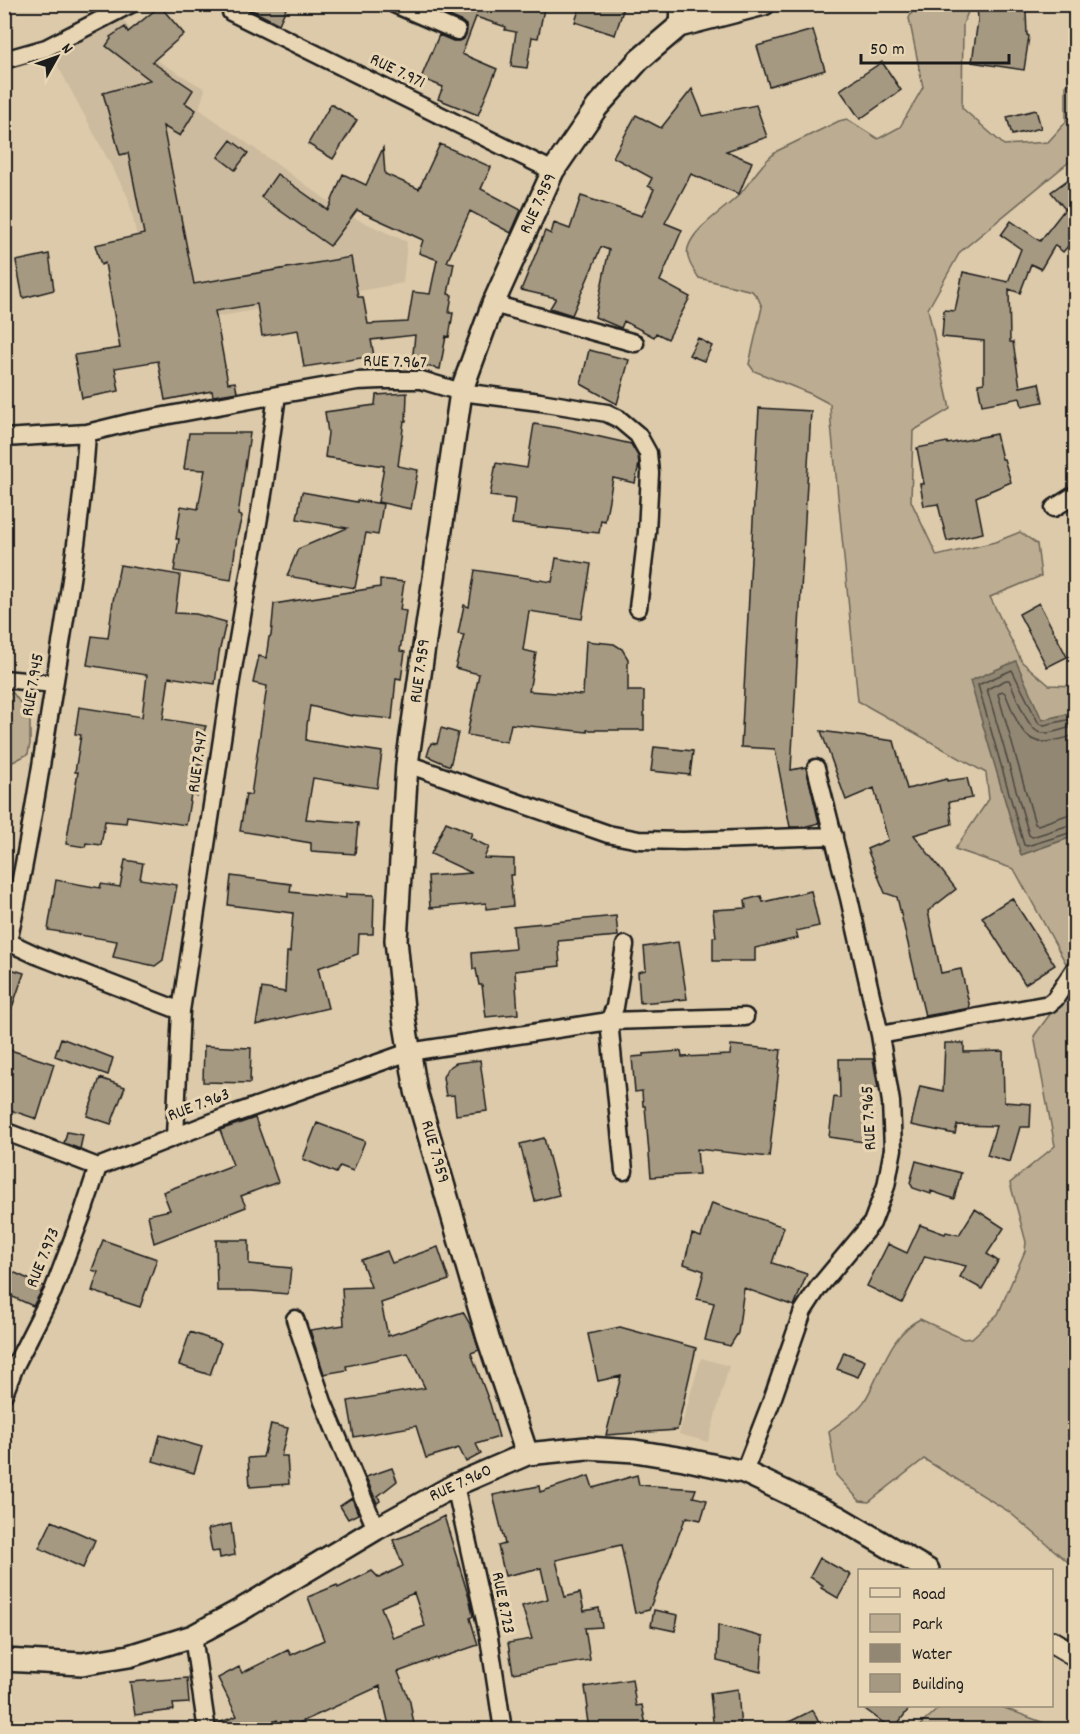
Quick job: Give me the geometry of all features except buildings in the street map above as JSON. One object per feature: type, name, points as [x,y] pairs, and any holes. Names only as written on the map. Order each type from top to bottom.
[{"type":"street","points":[[4,60],[46,48],[131,4]]},
{"type":"street","name":"RUE 7.971","points":[[229,4],[231,12],[553,171]]},
{"type":"street","points":[[394,4],[458,31]]},
{"type":"street","points":[[678,26],[679,4]]},
{"type":"street","name":"RUE 7.959","points":[[527,1454],[489,1338],[416,1091],[404,1018],[396,940],[407,764],[461,392],[494,304],[553,171],[597,107],[639,60],[678,26],[764,4]]},
{"type":"street","points":[[494,304],[635,343]]},
{"type":"street","name":"RUE 7.967","points":[[4,438],[87,433],[132,422],[277,395],[357,381],[381,380],[421,380],[461,392],[592,409],[607,413],[619,418],[638,435],[648,453],[650,473],[647,532],[638,608]]},
{"type":"street","name":"RUE 7.947","points":[[175,1136],[181,1011],[277,395]]},
{"type":"street","name":"RUE 7.945","points":[[6,941],[24,872],[67,612],[85,476],[87,433]]},
{"type":"street","points":[[1054,508],[1076,494]]},
{"type":"street","points":[[4,679],[54,684]]},
{"type":"street","points":[[407,764],[597,830],[639,840],[683,841],[834,836]]},
{"type":"street","name":"RUE 7.965","points":[[744,1472],[803,1311],[818,1288],[872,1223],[886,1186],[893,1149],[891,1102],[880,1035],[816,768]]},
{"type":"street","points":[[6,941],[36,955],[181,1011]]},
{"type":"street","points":[[624,1171],[609,1021],[615,1007],[625,945]]},
{"type":"street","points":[[880,1035],[1049,1005],[1076,966]]},
{"type":"street","name":"RUE 7.963","points":[[98,1167],[175,1136],[409,1052],[609,1021],[745,1017]]},
{"type":"street","points":[[4,1131],[98,1167]]},
{"type":"street","name":"RUE 7.973","points":[[4,1394],[10,1363],[53,1291],[98,1167]]},
{"type":"street","points":[[295,1319],[339,1442],[376,1528]]},
{"type":"street","name":"RUE 7.960","points":[[4,1660],[82,1664],[129,1656],[193,1636],[376,1528],[455,1485],[527,1454],[587,1448],[635,1451],[684,1458],[744,1472],[838,1517],[926,1569]]},
{"type":"street","name":"RUE 8.723","points":[[455,1485],[489,1638],[503,1730]]},
{"type":"street","points":[[193,1636],[206,1724]]},
{"type":"street","points":[[1053,1643],[1076,1656]]},
{"type":"shaded area","points":[[117,12],[151,57],[205,89],[199,109],[348,215],[407,242],[403,283],[155,328],[150,294],[128,197],[49,49]]},
{"type":"shaded area","points":[[701,1358],[729,1366],[708,1442],[679,1434]]},
{"type":"green space","points":[[916,5],[971,5],[963,24],[962,108],[1004,145],[1048,142],[1066,122],[1066,86],[1075,80],[1075,157],[960,252],[928,309],[950,409],[913,431],[911,501],[937,556],[995,542],[1020,532],[1037,544],[1041,576],[990,597],[1022,662],[1049,685],[1075,686],[1075,712],[1042,720],[1021,855],[1075,836],[1075,980],[1014,869],[955,849],[989,799],[986,773],[858,701],[830,404],[754,371],[749,364],[762,307],[758,298],[752,291],[699,278],[688,256],[691,240],[740,194],[777,151],[847,119],[878,139],[900,127],[923,87],[909,18]]},
{"type":"green space","points":[[4,693],[13,693],[30,716],[28,754],[13,762],[5,762]]},
{"type":"green space","points":[[1075,980],[1075,1568],[1008,1511],[924,1459],[869,1502],[860,1501],[836,1475],[829,1431],[854,1413],[862,1404],[893,1344],[909,1326],[920,1319],[963,1339],[972,1338],[998,1314],[1025,1251],[1026,1242],[1010,1183],[1055,1146],[1034,1036]]},
{"type":"green space","points":[[940,1707],[1002,1707],[1054,1729],[916,1729]]},
{"type":"water","points":[[1016,661],[1042,720],[1076,712],[1075,836],[1021,855],[970,681]]}]
